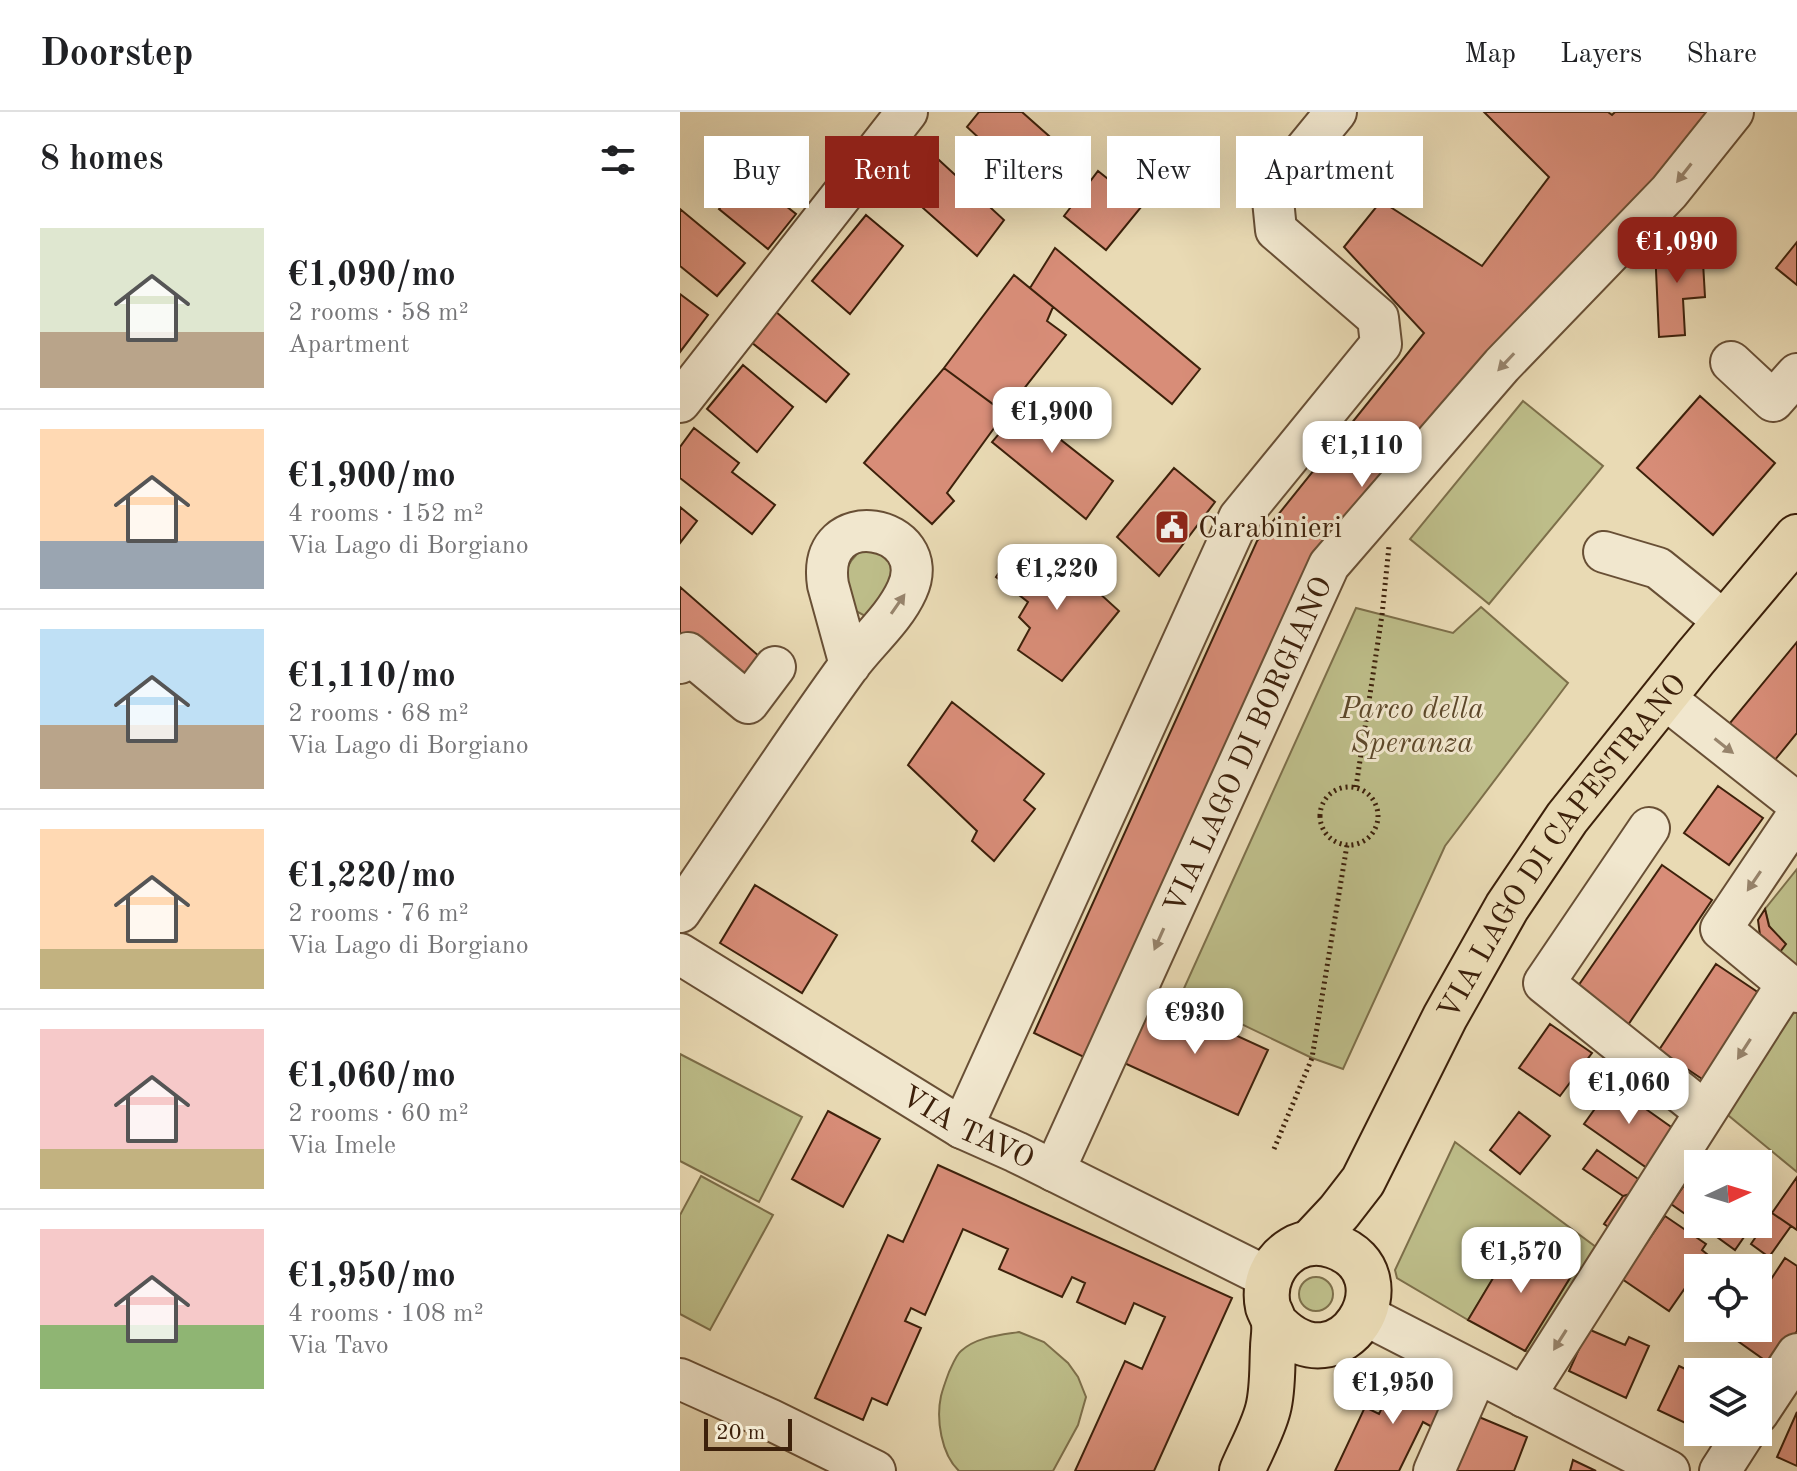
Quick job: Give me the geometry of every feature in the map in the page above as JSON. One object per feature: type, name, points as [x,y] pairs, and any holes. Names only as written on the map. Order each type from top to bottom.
[{"type":"main road","name":"VIA LAGO DI CAPESTRANO","points":[[1310,1243],[1363,1181],[1445,1017],[1507,907],[1567,818],[1797,537]]},
{"type":"main road","name":"VIA LAGO DI CAPESTRANO","points":[[1355,1259],[1363,1181]]},
{"type":"main road","points":[[1310,1243],[1327,1243],[1342,1249],[1364,1271],[1368,1286],[1365,1315],[1355,1329],[1342,1339],[1326,1345],[1297,1341],[1284,1333],[1274,1322],[1266,1293],[1275,1265],[1296,1247],[1310,1243]]},
{"type":"main road","points":[[1242,1471],[1268,1409],[1274,1322]]},
{"type":"main road","points":[[1268,1409],[1326,1345]]},
{"type":"street","points":[[680,402],[907,112]]},
{"type":"street","points":[[962,1128],[1239,518],[1381,344],[1378,318],[1276,230],[1272,190],[1336,112]]},
{"type":"street","name":"VIA LAGO DI BORGIANO","points":[[1054,1171],[1329,565],[1502,365],[1669,192],[1733,112]]},
{"type":"street","points":[[1731,362],[1773,401],[1797,374]]},
{"type":"street","points":[[1604,552],[1658,568],[1725,622]]},
{"type":"street","points":[[680,663],[688,653],[748,703],[775,667]]},
{"type":"street","points":[[680,912],[850,665]]},
{"type":"street","points":[[1663,697],[1797,803]]},
{"type":"street","points":[[1524,1397],[1704,1111],[1792,988],[1721,929],[1797,816]]},
{"type":"street","points":[[1649,828],[1544,983],[1704,1111]]},
{"type":"street","name":"VIA TAVO","points":[[680,954],[962,1128],[1269,1278]]},
{"type":"street","points":[[1365,1315],[1669,1471]]},
{"type":"street","points":[[1772,1392],[1797,1354]]},
{"type":"street","points":[[1434,1471],[1477,1373]]},
{"type":"street","points":[[680,1379],[875,1471]]},
{"type":"street","points":[[1720,1471],[1736,1446]]},
{"type":"path","points":[[1356,787],[1382,615],[1391,528],[1374,514]]},
{"type":"path","points":[[1356,787],[1371,797],[1376,805],[1377,824],[1365,840],[1347,845],[1329,837],[1323,829],[1320,811],[1329,794],[1337,789],[1356,787]]},
{"type":"path","points":[[1274,1149],[1312,1058],[1347,845]]},
{"type":"green space","points":[[1523,401],[1603,466],[1489,604],[1410,539]]},
{"type":"green space","points":[[863,549],[887,552],[897,575],[867,617],[854,610],[846,576],[850,563]]},
{"type":"green space","name":"Parco della Speranza","points":[[1481,607],[1568,683],[1445,846],[1343,1069],[1312,1058],[1181,995],[1356,608],[1453,633]]},
{"type":"green space","points":[[1797,869],[1797,975],[1777,956],[1765,909]]},
{"type":"green space","points":[[1797,1008],[1797,1172],[1723,1111]]},
{"type":"green space","points":[[680,1054],[802,1117],[759,1202],[680,1161]]},
{"type":"green space","points":[[1455,1142],[1600,1250],[1538,1353],[1525,1351],[1573,1273],[1518,1238],[1468,1320],[1397,1278],[1395,1270]]},
{"type":"green space","points":[[701,1176],[773,1215],[710,1330],[680,1314],[680,1215]]},
{"type":"green space","points":[[1316,1277],[1328,1282],[1333,1294],[1328,1306],[1316,1311],[1304,1306],[1299,1294],[1304,1282]]},
{"type":"green space","points":[[1019,1332],[1044,1342],[1068,1363],[1078,1377],[1086,1397],[1078,1425],[1053,1471],[959,1471],[944,1446],[940,1425],[941,1396],[949,1372],[957,1355],[967,1346],[988,1337]]},
{"type":"building","points":[[979,112],[1022,112],[1049,136],[977,136],[967,127]]},
{"type":"building","points":[[1484,112],[1608,112],[1612,115],[1615,112],[1717,112],[1316,566],[1090,1060],[1034,1033],[1257,541],[1424,333],[1344,247],[1375,208],[1392,208],[1482,266],[1549,177]]},
{"type":"building","points":[[939,160],[955,175],[955,208],[991,208],[1004,220],[977,256],[923,208],[939,208]]},
{"type":"building","points":[[1098,171],[1107,178],[1107,208],[1140,208],[1106,250],[1064,216],[1070,208],[1091,208],[1091,180]]},
{"type":"building","points":[[788,208],[796,214],[768,249],[719,209]]},
{"type":"building","points":[[680,209],[745,263],[717,296],[680,266]]},
{"type":"building","points":[[866,215],[903,246],[850,314],[812,281]]},
{"type":"building","points":[[1797,242],[1797,285],[1776,268]]},
{"type":"building","points":[[1702,245],[1705,297],[1683,299],[1685,335],[1659,337],[1655,248]]},
{"type":"building","points":[[1055,248],[1200,369],[1172,404],[1030,288]]},
{"type":"building","points":[[1014,275],[1053,307],[1047,321],[1066,335],[1005,413],[944,368]]},
{"type":"building","points":[[680,294],[708,315],[680,352]]},
{"type":"building","points":[[775,311],[849,374],[826,402],[751,342]]},
{"type":"building","points":[[743,365],[793,407],[757,452],[707,409]]},
{"type":"building","points":[[944,368],[1005,413],[947,493],[954,501],[932,524],[864,463]]},
{"type":"building","points":[[1036,390],[1066,414],[1051,432],[1113,481],[1086,519],[992,442]]},
{"type":"building","points":[[1700,396],[1775,463],[1713,535],[1637,468]]},
{"type":"building","points":[[694,428],[739,463],[732,472],[775,505],[752,534],[680,478],[680,447]]},
{"type":"building","points":[[1174,468],[1215,502],[1159,576],[1117,537]]},
{"type":"building","points":[[680,507],[697,521],[680,543]]},
{"type":"building","points":[[1052,550],[1119,611],[1062,681],[1018,650],[1030,628],[1019,617],[1028,602],[996,577],[1013,552],[1038,572]]},
{"type":"building","points":[[680,587],[760,657],[740,681],[680,644]]},
{"type":"building","points":[[1797,642],[1797,733],[1770,766],[1725,729]]},
{"type":"building","points":[[952,702],[1044,774],[1024,800],[1035,809],[994,861],[972,841],[977,831],[908,765]]},
{"type":"building","points":[[1718,786],[1763,818],[1729,865],[1684,833]]},
{"type":"building","points":[[1662,865],[1712,900],[1626,1028],[1576,989]]},
{"type":"building","points":[[755,885],[837,935],[802,993],[720,943]]},
{"type":"building","points":[[1765,909],[1769,926],[1786,944],[1777,956],[1761,943],[1758,920]]},
{"type":"building","points":[[1716,964],[1765,997],[1705,1081],[1659,1050]]},
{"type":"building","points":[[1152,997],[1268,1050],[1238,1115],[1122,1062]]},
{"type":"building","points":[[1550,1024],[1592,1053],[1560,1096],[1519,1068]]},
{"type":"building","points":[[1612,1085],[1674,1129],[1647,1168],[1584,1124]]},
{"type":"building","points":[[828,1111],[880,1139],[843,1207],[792,1179]]},
{"type":"building","points":[[1519,1112],[1550,1136],[1520,1174],[1490,1150]]},
{"type":"building","points":[[1597,1150],[1651,1188],[1623,1196],[1583,1169]]},
{"type":"building","points":[[938,1165],[1232,1298],[1154,1471],[1075,1471],[1125,1361],[1142,1369],[1165,1317],[1134,1303],[1125,1324],[1077,1302],[1085,1283],[1072,1277],[1062,1297],[999,1269],[1008,1249],[963,1229],[925,1315],[911,1308],[905,1321],[921,1328],[887,1405],[872,1398],[863,1420],[815,1398],[888,1235],[903,1242]]},
{"type":"building","points":[[1797,1177],[1797,1230],[1772,1213]]},
{"type":"building","points":[[1684,1186],[1684,1213],[1671,1204]]},
{"type":"building","points":[[1651,1188],[1619,1234],[1604,1224],[1623,1196]]},
{"type":"building","points":[[1772,1213],[1791,1226],[1771,1254],[1765,1254],[1751,1244],[1755,1238],[1772,1238]]},
{"type":"building","points":[[1665,1216],[1684,1229],[1684,1238],[1697,1238],[1706,1244],[1702,1250],[1707,1254],[1684,1254],[1684,1289],[1669,1311],[1622,1279]]},
{"type":"building","points":[[1517,1238],[1573,1273],[1525,1351],[1468,1320]]},
{"type":"building","points":[[1718,1238],[1743,1238],[1735,1250]]},
{"type":"building","points":[[1785,1258],[1797,1266],[1797,1331],[1773,1366],[1772,1358],[1762,1358],[1739,1342],[1772,1342],[1772,1278]]},
{"type":"building","points":[[1588,1329],[1625,1345],[1629,1337],[1649,1346],[1626,1398],[1569,1371]]},
{"type":"building","points":[[1679,1366],[1684,1368],[1684,1422],[1658,1410]]},
{"type":"building","points":[[1401,1369],[1450,1392],[1434,1428],[1423,1422],[1399,1471],[1335,1471],[1365,1407],[1379,1414]]},
{"type":"building","points":[[1797,1412],[1797,1466],[1777,1457]]},
{"type":"building","points":[[1479,1417],[1527,1437],[1514,1471],[1451,1471]]},
{"type":"building","points":[[1573,1460],[1596,1471],[1570,1471]]},
{"type":"place","name":"Carabinieri","points":[[1172,527]]}]
